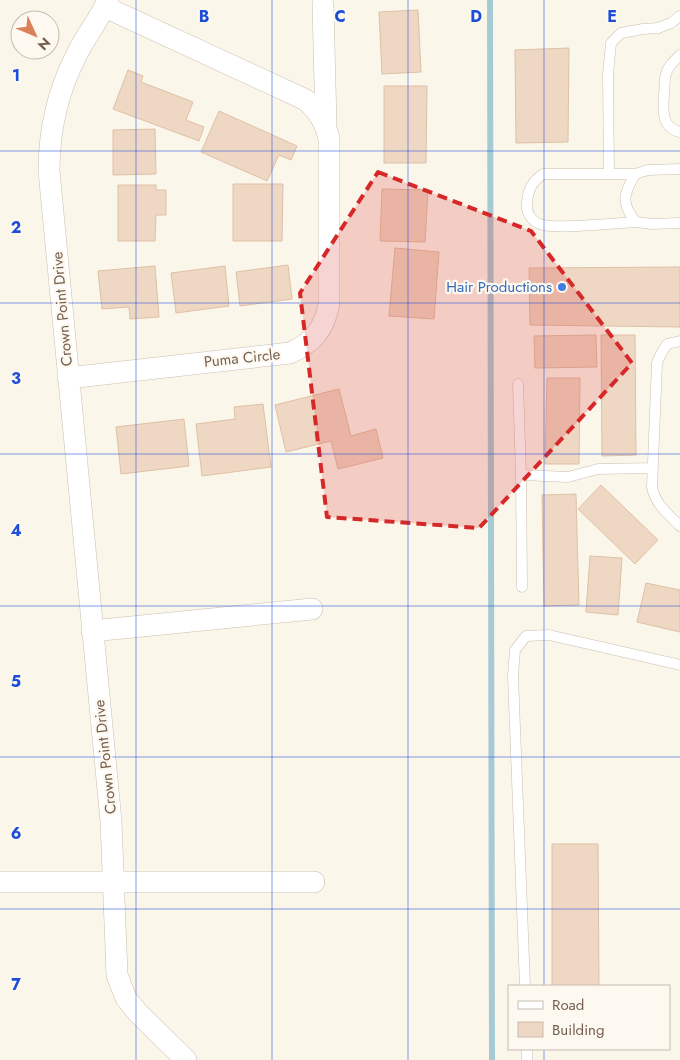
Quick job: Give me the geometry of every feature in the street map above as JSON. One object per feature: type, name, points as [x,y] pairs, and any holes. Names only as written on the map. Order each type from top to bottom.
[{"type":"street","points":[[107,3],[306,100],[318,111],[326,124]]},
{"type":"street","name":"Crown Point Drive","points":[[107,3],[76,56],[63,85],[55,111],[49,143],[49,171],[111,821],[117,975],[126,998],[138,1013],[186,1060]]},
{"type":"street","name":"Puma Circle","points":[[68,378],[290,353],[314,338],[326,320],[329,304],[329,139],[326,124],[324,5]]},
{"type":"street","points":[[92,631],[312,609]]},
{"type":"street","points":[[0,882],[314,882]]},
{"type":"lane","points":[[609,174],[608,74],[611,43],[620,33],[643,28],[658,28],[671,23],[680,16]]},
{"type":"lane","points":[[680,55],[671,64],[665,75],[663,110],[664,120],[670,129],[680,132]]},
{"type":"lane","points":[[680,169],[648,170],[634,174],[543,174],[532,182],[528,195],[527,209],[531,218],[540,225],[636,222],[680,224]]},
{"type":"lane","points":[[634,174],[626,190],[626,210],[636,222]]},
{"type":"lane","points":[[680,341],[667,344],[657,363],[652,487],[654,497],[664,511],[680,526]]},
{"type":"lane","points":[[518,384],[522,587]]},
{"type":"lane","points":[[521,475],[568,477],[598,469],[653,468]]},
{"type":"lane","points":[[524,985],[513,685],[515,650],[526,636],[549,635],[680,665]]},
{"type":"highlighted area","points":[[378,172],[531,231],[632,363],[479,528],[327,517],[300,293]]},
{"type":"building","points":[[418,10],[421,72],[382,74],[379,12]]},
{"type":"building","points":[[569,48],[568,142],[516,143],[515,50]]},
{"type":"building","points":[[128,70],[143,76],[141,82],[193,102],[186,120],[204,127],[199,141],[113,109]]},
{"type":"building","points":[[384,86],[427,86],[426,163],[384,163]]},
{"type":"building","points":[[219,111],[297,146],[291,160],[279,155],[267,181],[201,152]]},
{"type":"building","points":[[155,129],[156,174],[113,175],[113,130]]},
{"type":"building","points":[[233,184],[283,184],[282,241],[233,241]]},
{"type":"building","points":[[118,185],[156,185],[156,190],[166,190],[166,215],[156,215],[155,241],[118,241]]},
{"type":"building","points":[[382,189],[428,190],[425,242],[380,241]]},
{"type":"building","points":[[395,248],[439,252],[434,319],[389,316]]},
{"type":"building","points":[[288,265],[292,299],[240,306],[236,272]]},
{"type":"building","points":[[155,266],[159,317],[130,319],[129,307],[102,309],[98,271]]},
{"type":"building","points":[[225,266],[229,306],[176,313],[171,273]]},
{"type":"building","points":[[680,267],[680,327],[530,325],[529,268]]},
{"type":"building","points":[[596,335],[597,367],[535,368],[534,336]]},
{"type":"building","points":[[601,335],[635,335],[636,455],[602,456]]},
{"type":"building","points":[[547,378],[580,378],[579,464],[545,464]]},
{"type":"building","points":[[339,389],[351,436],[376,429],[383,458],[338,469],[331,441],[286,452],[275,405]]},
{"type":"building","points":[[263,404],[271,467],[202,476],[196,424],[235,419],[234,407]]},
{"type":"building","points":[[184,419],[189,466],[121,474],[116,427]]},
{"type":"building","points":[[601,485],[658,540],[635,564],[578,509]]},
{"type":"building","points":[[576,494],[579,605],[544,606],[542,495]]},
{"type":"building","points":[[590,556],[622,558],[618,615],[586,612]]},
{"type":"building","points":[[646,583],[680,590],[680,632],[637,622]]},
{"type":"building","points":[[552,844],[598,844],[599,985],[552,985]]},
{"type":"waterway","points":[[490,0],[492,1060]]},
{"type":"place","name":"Hair Productions","points":[[562,287]]}]
